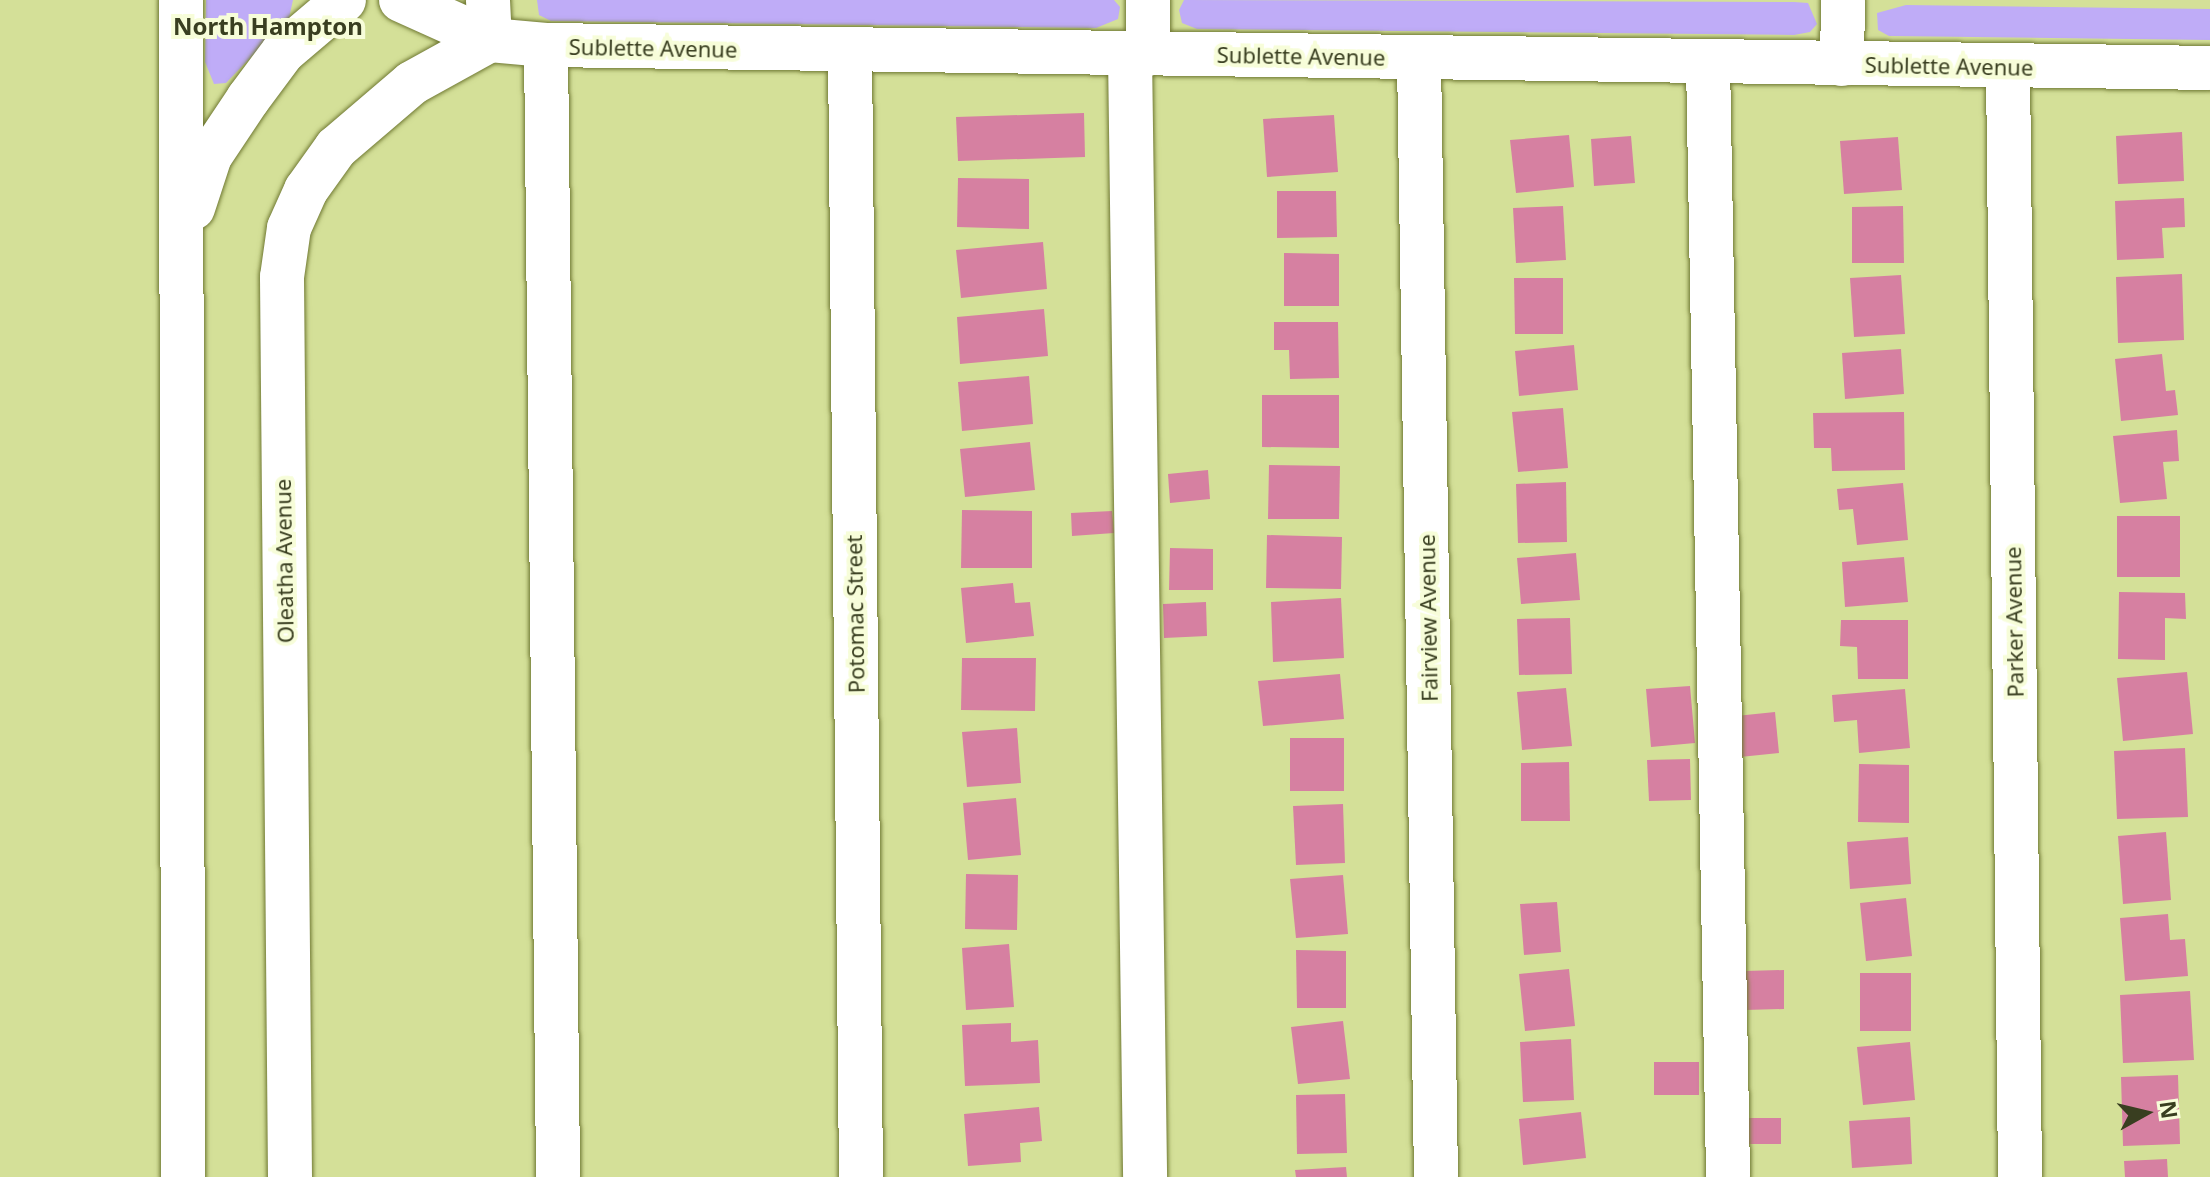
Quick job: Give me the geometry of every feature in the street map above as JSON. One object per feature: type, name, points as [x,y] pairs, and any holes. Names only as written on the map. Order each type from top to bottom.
[{"type":"street","points":[[181,0],[183,1177]]},
{"type":"street","points":[[182,272],[196,196],[210,156],[283,52],[344,0]]},
{"type":"street","name":"Sublette Avenue","points":[[401,0],[449,26],[489,20],[546,45],[850,52],[2210,68]]},
{"type":"street","points":[[1145,1177],[1139,54],[1148,0]]},
{"type":"street","points":[[1842,64],[1843,0]]},
{"type":"street","name":"Oleatha Avenue","points":[[290,1177],[282,277],[289,228],[306,190],[336,148],[489,20]]},
{"type":"street","points":[[546,45],[558,1177]]},
{"type":"street","name":"Potomac Street","points":[[850,52],[861,1177]]},
{"type":"street","name":"Fairview Avenue","points":[[1419,58],[1436,1177]]},
{"type":"street","points":[[1708,62],[1728,1177]]},
{"type":"street","name":"Parker Avenue","points":[[2008,67],[2020,1177]]},
{"type":"shaded area","points":[[206,0],[293,0],[289,18],[226,83],[214,84],[205,62]]},
{"type":"shaded area","points":[[537,0],[1114,0],[1120,7],[1118,19],[1096,28],[551,21],[539,15]]},
{"type":"shaded area","points":[[1184,0],[1794,2],[1808,3],[1817,24],[1810,32],[1794,35],[1197,29],[1182,23],[1179,10]]},
{"type":"shaded area","points":[[1906,5],[2210,9],[2210,40],[1889,36],[1878,30],[1877,13]]},
{"type":"building","points":[[1084,113],[1085,157],[958,161],[956,117]]},
{"type":"building","points":[[1334,115],[1338,172],[1267,177],[1263,119]]},
{"type":"building","points":[[2182,132],[2184,181],[2118,184],[2116,136]]},
{"type":"building","points":[[1569,135],[1574,187],[1516,193],[1510,140]]},
{"type":"building","points":[[1631,136],[1635,183],[1594,186],[1591,139]]},
{"type":"building","points":[[1898,137],[1902,190],[1844,194],[1840,141]]},
{"type":"building","points":[[958,178],[1029,179],[1029,229],[957,227]]},
{"type":"building","points":[[1277,191],[1336,191],[1337,237],[1277,238]]},
{"type":"building","points":[[2184,198],[2185,227],[2162,228],[2164,258],[2117,260],[2115,201]]},
{"type":"building","points":[[1563,206],[1566,260],[1516,263],[1513,208]]},
{"type":"building","points":[[1903,206],[1904,263],[1852,263],[1852,207]]},
{"type":"building","points":[[1043,242],[1047,289],[961,298],[956,250]]},
{"type":"building","points":[[1284,253],[1339,254],[1339,306],[1284,306]]},
{"type":"building","points":[[2182,274],[2184,340],[2118,343],[2116,277]]},
{"type":"building","points":[[1901,275],[1905,334],[1854,337],[1850,278]]},
{"type":"building","points":[[1514,278],[1563,278],[1563,334],[1515,334]]},
{"type":"building","points":[[1044,309],[1048,356],[960,364],[957,317]]},
{"type":"building","points":[[1274,322],[1338,322],[1339,378],[1290,379],[1289,350],[1274,350]]},
{"type":"building","points":[[1574,345],[1578,390],[1519,396],[1515,351]]},
{"type":"building","points":[[1901,349],[1904,394],[1845,399],[1842,353]]},
{"type":"building","points":[[2162,354],[2166,391],[2175,390],[2178,415],[2121,421],[2115,359]]},
{"type":"building","points":[[1029,376],[1033,424],[962,431],[958,382]]},
{"type":"building","points":[[1262,395],[1339,395],[1339,448],[1262,447]]},
{"type":"building","points":[[1563,408],[1568,468],[1518,472],[1512,412]]},
{"type":"building","points":[[1904,412],[1905,470],[1832,471],[1831,448],[1814,448],[1813,413]]},
{"type":"building","points":[[2177,430],[2179,461],[2163,462],[2167,499],[2120,503],[2113,436]]},
{"type":"building","points":[[1030,442],[1035,490],[965,497],[960,449]]},
{"type":"building","points":[[1269,465],[1340,466],[1339,519],[1268,519]]},
{"type":"building","points":[[1208,470],[1210,499],[1170,503],[1168,474]]},
{"type":"building","points":[[1566,482],[1567,542],[1518,543],[1516,484]]},
{"type":"building","points":[[1903,483],[1908,540],[1857,545],[1853,509],[1839,510],[1837,489]]},
{"type":"building","points":[[962,510],[1032,511],[1032,568],[961,568]]},
{"type":"building","points":[[1112,511],[1114,533],[1072,536],[1071,513]]},
{"type":"building","points":[[2117,516],[2180,516],[2180,577],[2117,577]]},
{"type":"building","points":[[1267,535],[1342,537],[1341,589],[1266,588]]},
{"type":"building","points":[[1170,548],[1213,549],[1213,590],[1169,590]]},
{"type":"building","points":[[1576,553],[1580,600],[1521,604],[1517,558]]},
{"type":"building","points":[[1904,557],[1908,602],[1845,607],[1842,562]]},
{"type":"building","points":[[1013,583],[1015,603],[1030,602],[1034,636],[966,643],[961,588]]},
{"type":"building","points":[[2119,592],[2185,593],[2186,619],[2165,618],[2165,660],[2118,659]]},
{"type":"building","points":[[1341,598],[1344,658],[1273,662],[1271,602]]},
{"type":"building","points":[[1206,602],[1207,636],[1164,638],[1163,604]]},
{"type":"building","points":[[1570,618],[1572,674],[1519,675],[1517,619]]},
{"type":"building","points":[[1841,620],[1908,620],[1908,679],[1858,679],[1857,647],[1840,646]]},
{"type":"building","points":[[962,658],[1036,658],[1035,711],[961,710]]},
{"type":"building","points":[[2187,672],[2193,734],[2123,741],[2117,678]]},
{"type":"building","points":[[1340,674],[1344,719],[1263,726],[1258,681]]},
{"type":"building","points":[[1690,686],[1695,743],[1651,747],[1646,689]]},
{"type":"building","points":[[1566,688],[1572,746],[1522,750],[1517,692]]},
{"type":"building","points":[[1905,689],[1910,748],[1859,753],[1857,720],[1834,722],[1832,695]]},
{"type":"building","points":[[1775,712],[1779,753],[1740,757],[1736,716]]},
{"type":"building","points":[[1017,728],[1021,783],[967,787],[962,732]]},
{"type":"building","points":[[1290,738],[1344,738],[1344,791],[1290,791]]},
{"type":"building","points":[[2185,748],[2188,817],[2117,819],[2114,751]]},
{"type":"building","points":[[1690,759],[1691,800],[1649,801],[1647,760]]},
{"type":"building","points":[[1569,762],[1570,821],[1521,821],[1521,763]]},
{"type":"building","points":[[1859,764],[1909,765],[1909,823],[1858,822]]},
{"type":"building","points":[[1016,798],[1021,855],[968,860],[963,803]]},
{"type":"building","points":[[1343,804],[1345,863],[1296,865],[1293,806]]},
{"type":"building","points":[[2166,832],[2171,900],[2123,904],[2118,836]]},
{"type":"building","points":[[1908,837],[1911,884],[1850,889],[1847,842]]},
{"type":"building","points":[[966,874],[1018,875],[1017,930],[965,929]]},
{"type":"building","points":[[1343,875],[1348,934],[1296,938],[1290,879]]},
{"type":"building","points":[[1906,898],[1912,956],[1866,961],[1860,903]]},
{"type":"building","points":[[1557,902],[1561,952],[1524,955],[1520,904]]},
{"type":"building","points":[[2168,914],[2170,940],[2185,939],[2188,976],[2125,981],[2120,918]]},
{"type":"building","points":[[1009,944],[1014,1007],[966,1010],[962,948]]},
{"type":"building","points":[[1296,950],[1346,951],[1346,1008],[1297,1008]]},
{"type":"building","points":[[1569,969],[1575,1026],[1525,1031],[1519,974]]},
{"type":"building","points":[[1784,970],[1784,1009],[1745,1010],[1744,971]]},
{"type":"building","points":[[1860,973],[1911,973],[1911,1031],[1860,1031]]},
{"type":"building","points":[[2190,991],[2194,1060],[2123,1063],[2120,995]]},
{"type":"building","points":[[1343,1021],[1350,1079],[1298,1084],[1291,1027]]},
{"type":"building","points":[[1011,1023],[1011,1042],[1038,1040],[1040,1083],[965,1086],[962,1025]]},
{"type":"building","points":[[1571,1039],[1574,1100],[1523,1102],[1520,1042]]},
{"type":"building","points":[[1910,1042],[1915,1100],[1863,1105],[1857,1047]]},
{"type":"building","points":[[1654,1062],[1699,1062],[1699,1095],[1654,1095]]},
{"type":"building","points":[[2178,1075],[2180,1144],[2123,1146],[2121,1077]]},
{"type":"building","points":[[1345,1094],[1347,1153],[1297,1154],[1296,1095]]},
{"type":"building","points":[[1039,1107],[1042,1141],[1020,1143],[1021,1162],[968,1166],[964,1114]]},
{"type":"building","points":[[1581,1112],[1586,1158],[1523,1165],[1519,1119]]},
{"type":"building","points":[[1910,1117],[1912,1164],[1852,1168],[1849,1121]]},
{"type":"building","points":[[1745,1118],[1781,1118],[1781,1144],[1745,1144]]},
{"type":"building","points":[[2167,1159],[2168,1177],[2125,1177],[2124,1161]]},
{"type":"building","points":[[1346,1167],[1347,1177],[1296,1177],[1295,1170]]},
{"type":"district","name":"North Hampton","points":[[268,26]]}]
